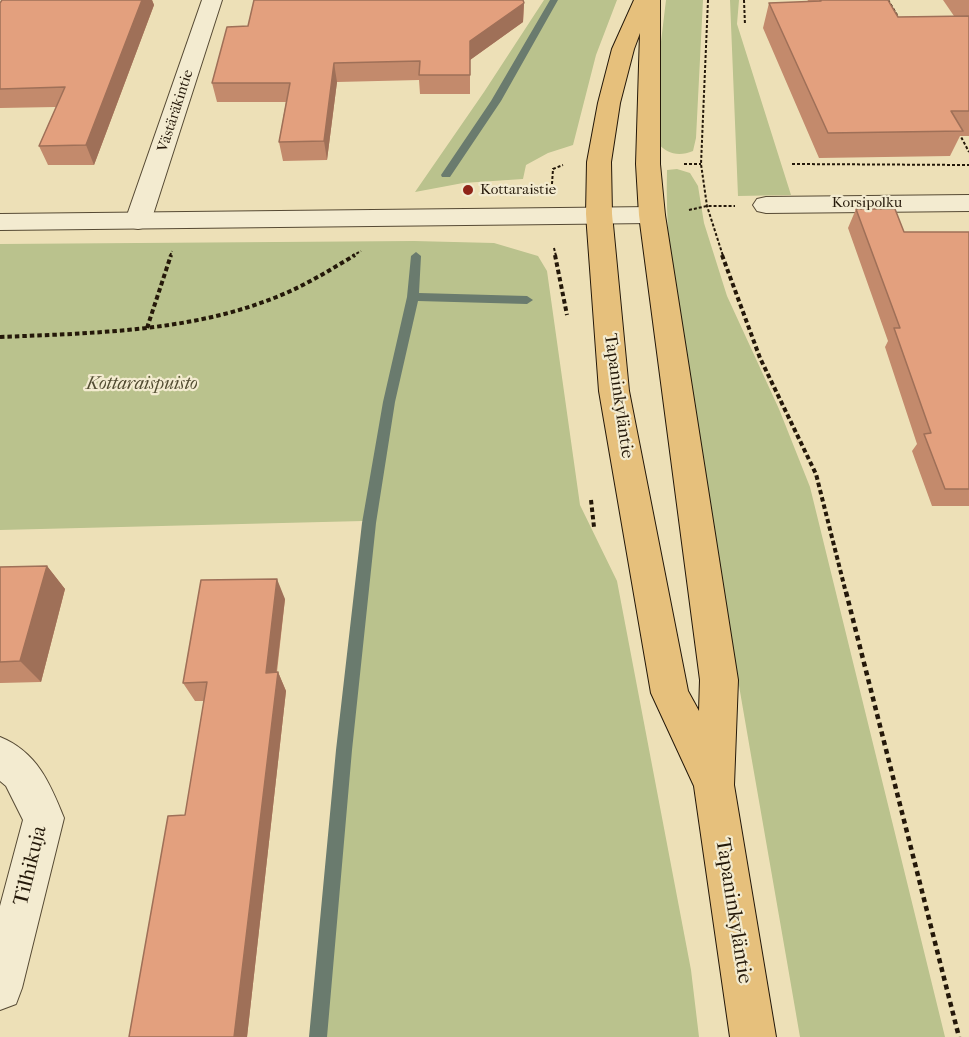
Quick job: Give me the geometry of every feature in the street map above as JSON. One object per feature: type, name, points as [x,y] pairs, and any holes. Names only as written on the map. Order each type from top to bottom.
[{"type":"main road","name":"Tapaninkyläntie","points":[[644,0],[623,49],[609,103],[599,162],[599,214],[614,391],[670,693],[714,785]]},
{"type":"main road","name":"Tapaninkyläntie","points":[[650,0],[648,164],[652,215],[719,680],[714,785],[753,1037]]},
{"type":"street","name":"Västäräkintie","points":[[138,221],[212,0]]},
{"type":"street","name":"Korsipolku","points":[[765,205],[969,203]]},
{"type":"street","points":[[0,222],[652,215]]},
{"type":"street","name":"Tilhikuja","points":[[0,756],[20,772],[44,818],[0,988]]},
{"type":"path","points":[[708,0],[701,164],[707,206],[734,292],[760,358],[816,474],[959,1037]]},
{"type":"path","points":[[744,0],[745,24]]},
{"type":"path","points":[[888,0],[899,20]]},
{"type":"path","points":[[958,132],[969,152]]},
{"type":"path","points":[[792,164],[969,165]]},
{"type":"path","points":[[147,327],[173,248]]},
{"type":"path","points":[[0,337],[113,332],[202,320],[280,297],[319,278],[364,248]]},
{"type":"green space","points":[[544,0],[617,0],[596,55],[573,145],[548,153],[526,165],[523,179],[463,183],[415,192],[484,92]]},
{"type":"green space","points":[[666,0],[703,0],[696,138],[693,151],[683,154],[669,152],[657,142],[660,50]]},
{"type":"green space","points":[[730,0],[739,0],[737,24],[791,195],[738,196]]},
{"type":"green space","points":[[677,169],[690,173],[698,186],[704,223],[727,296],[779,409],[810,487],[945,1037],[800,1037],[678,323],[667,208],[667,170]]},
{"type":"green space","name":"Kottaraispuisto","points":[[414,241],[494,243],[538,256],[547,271],[580,505],[617,581],[691,970],[699,1037],[315,1037],[363,521],[0,530],[0,244]]},
{"type":"building","points":[[2,0],[142,0],[86,145],[39,146],[65,87],[0,89],[0,3]]},
{"type":"building","points":[[254,0],[523,0],[524,3],[470,41],[470,75],[419,75],[420,61],[334,63],[324,141],[279,142],[290,83],[212,83],[227,27],[248,26]]},
{"type":"building","points":[[888,0],[898,17],[969,16],[969,111],[951,111],[963,131],[828,133],[769,3]]},
{"type":"building","points":[[856,209],[895,209],[904,232],[969,232],[969,489],[945,489],[924,434],[931,433],[894,328],[900,328]]},
{"type":"building","points":[[47,566],[20,661],[0,662],[0,567]]},
{"type":"building","points":[[277,579],[266,673],[278,672],[234,1037],[129,1037],[168,816],[185,815],[207,682],[183,683],[201,580]]},
{"type":"waterway","points":[[446,175],[496,101],[554,0]]},
{"type":"waterway","points":[[413,297],[416,256]]},
{"type":"waterway","points":[[318,1037],[344,750],[369,523],[389,402],[413,297]]},
{"type":"waterway","points":[[413,297],[527,300]]},
{"type":"place","name":"Kottaraistie","points":[[468,190]]}]
